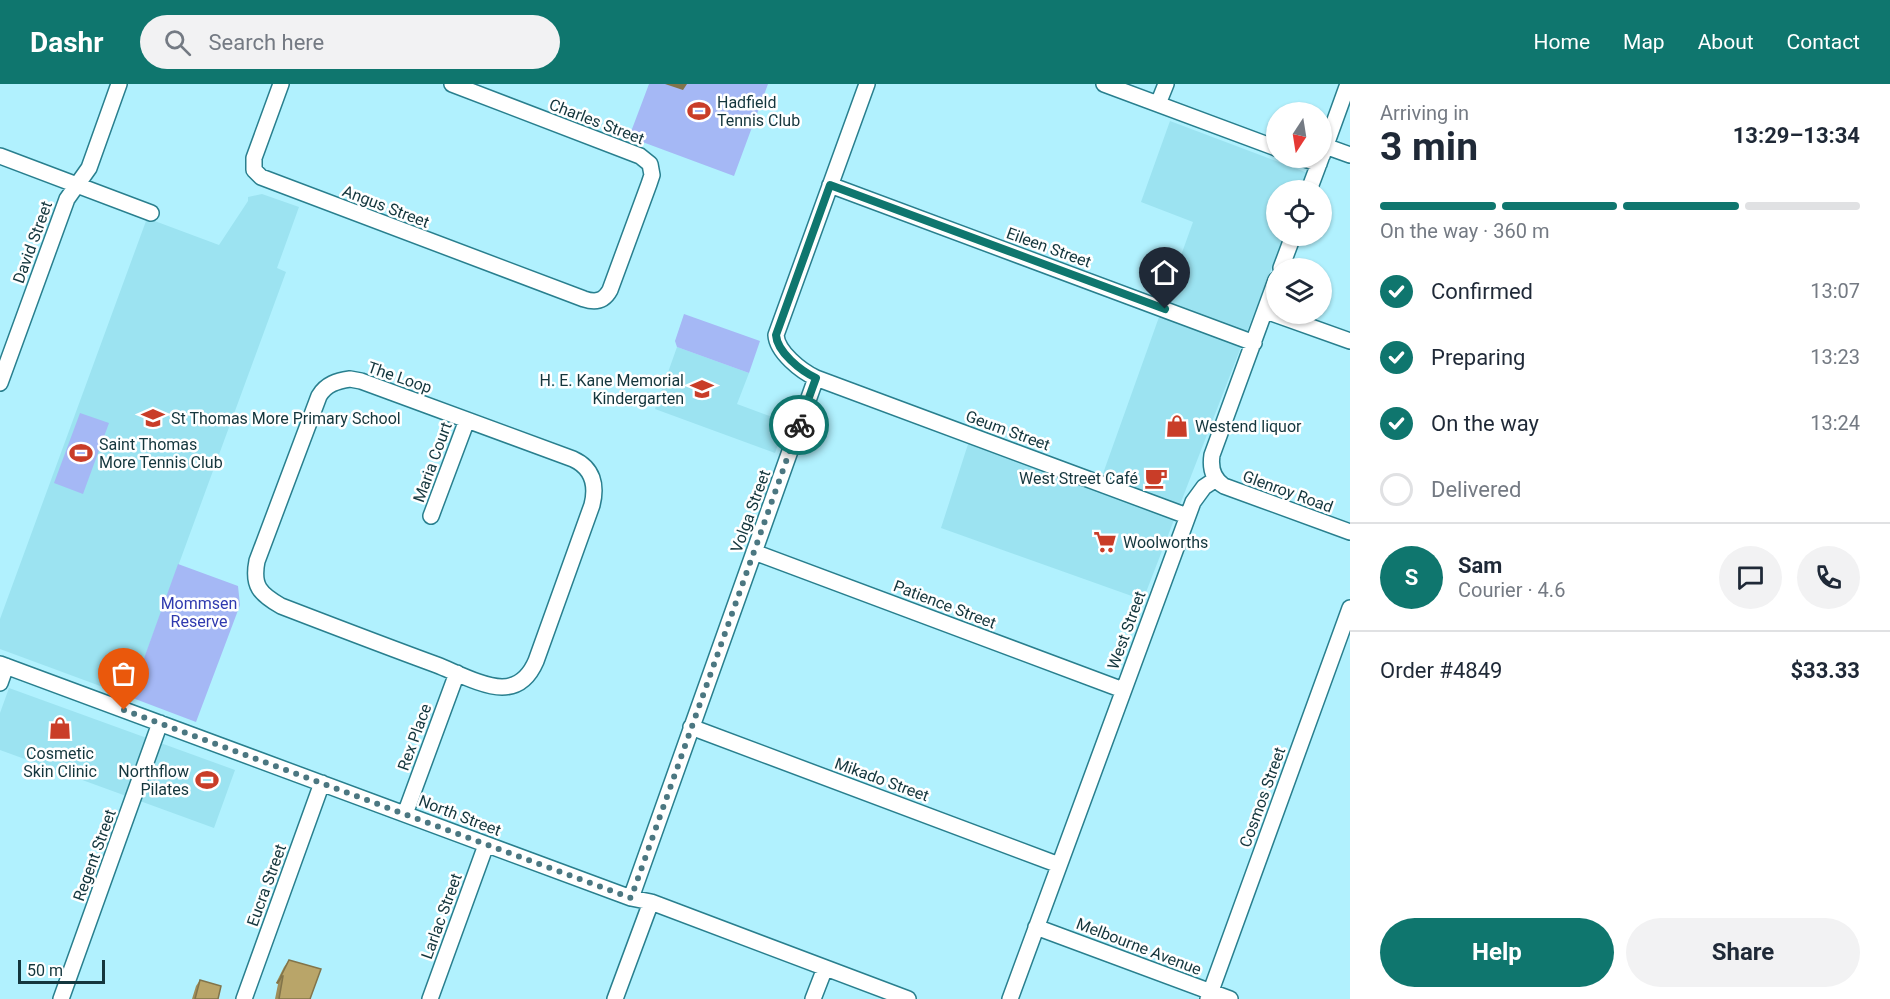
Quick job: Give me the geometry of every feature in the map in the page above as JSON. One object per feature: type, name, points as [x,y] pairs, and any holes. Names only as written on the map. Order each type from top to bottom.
[{"type":"street","name":"David Street","points":[[0,383],[67,200],[89,168],[119,84]]},
{"type":"street","name":"Angus Street","points":[[281,84],[254,158],[254,170],[261,177],[594,301]]},
{"type":"street","name":"Charles Street","points":[[452,84],[640,156],[650,164],[652,175],[610,290],[603,299],[594,301]]},
{"type":"street","points":[[816,378],[798,368],[780,347],[776,335],[867,84]]},
{"type":"street","points":[[1104,84],[1266,144]]},
{"type":"street","points":[[1158,104],[1166,84]]},
{"type":"street","points":[[1332,128],[1348,84]]},
{"type":"street","points":[[1332,156],[1350,155]]},
{"type":"street","points":[[0,156],[151,213]]},
{"type":"street","name":"Eileen Street","points":[[830,185],[1254,343]]},
{"type":"street","points":[[1216,479],[1212,466],[1212,455],[1266,311]]},
{"type":"street","points":[[1302,324],[1350,341]]},
{"type":"street","name":"Geum Street","points":[[816,378],[1187,516]]},
{"type":"street","name":"Volga Street","points":[[631,898],[816,378]]},
{"type":"street","name":"The Loop","points":[[343,380],[361,381],[581,462],[590,471],[594,495],[536,661],[526,678],[516,684],[503,687],[457,673],[281,606],[268,599],[256,580],[255,571],[261,550],[316,403],[327,386],[343,380]]},
{"type":"street","name":"Maria Court","points":[[432,516],[467,420]]},
{"type":"street","name":"West Street","points":[[1010,999],[1187,516],[1197,495],[1216,479]]},
{"type":"street","name":"Glenroy Road","points":[[1216,479],[1224,486],[1350,532]]},
{"type":"street","name":"Patience Street","points":[[754,552],[1123,690]]},
{"type":"street","name":"Cosmos Street","points":[[1210,995],[1350,608]]},
{"type":"street","points":[[0,683],[3,665]]},
{"type":"street","name":"North Street","points":[[3,665],[486,845],[631,898],[651,902],[908,999]]},
{"type":"street","name":"Rex Place","points":[[405,814],[457,673]]},
{"type":"street","name":"Regent Street","points":[[61,999],[160,723]]},
{"type":"street","name":"Mikado Street","points":[[692,728],[1059,865]]},
{"type":"street","name":"Eucra Street","points":[[243,999],[322,783]]},
{"type":"street","name":"Larlac Street","points":[[430,999],[486,845]]},
{"type":"street","points":[[615,999],[651,902]]},
{"type":"street","name":"Melbourne Avenue","points":[[1036,927],[1210,995],[1230,999]]},
{"type":"street","points":[[813,999],[825,968]]},
{"type":"shaded area","points":[[1170,121],[1266,157],[1266,168],[1295,168],[1308,173],[1306,180],[1266,180],[1266,246],[1280,246],[1275,258],[1266,258],[1266,282],[1143,600],[941,528],[970,438],[1100,482],[1193,222],[1141,202]]},
{"type":"shaded area","name":"St Thomas More Primary School","points":[[262,194],[299,207],[277,268],[286,272],[130,697],[0,649],[0,619],[146,221],[152,220],[219,245],[248,201],[248,197]]},
{"type":"shaded area","name":"H. E. Kane Memorial Kindergarten","points":[[677,347],[749,373],[737,404],[786,422],[775,453],[655,409]]},
{"type":"shaded area","points":[[9,688],[235,770],[214,828],[0,750],[0,713]]},
{"type":"green space","name":"Hadfield Tennis Club","points":[[649,84],[768,84],[734,176],[629,137]]},
{"type":"green space","points":[[684,314],[760,341],[749,373],[677,347],[675,341]]},
{"type":"green space","name":"Saint Thomas More Tennis Club","points":[[80,413],[109,423],[83,494],[54,483]]},
{"type":"green space","name":"Mommsen Reserve","points":[[178,564],[238,586],[240,605],[196,722],[130,697]]},
{"type":"building","points":[[289,960],[321,969],[310,999],[279,999],[283,976],[281,976]]},
{"type":"building","points":[[200,980],[221,986],[218,999],[195,999]]},
{"type":"way so far","points":[[124,710],[631,898],[799,425]]},
{"type":"place","name":"Hadfield Tennis Club","points":[[699,111]]},
{"type":"place","name":"H. E. Kane Memorial Kindergarten","points":[[702,389]]},
{"type":"place","name":"St Thomas More Primary School","points":[[153,418]]},
{"type":"place","name":"Westend liquor","points":[[1177,426]]},
{"type":"place","name":"Saint Thomas More Tennis Club","points":[[81,453]]},
{"type":"place","name":"West Street Café","points":[[1156,478]]},
{"type":"place","name":"Woolworths","points":[[1105,542]]},
{"type":"place","name":"Cosmetic Skin Clinic","points":[[60,728]]},
{"type":"place","name":"Northflow Pilates","points":[[207,780]]},
{"type":"route","points":[[799,425],[816,378],[798,368],[780,347],[776,335],[830,185],[1165,309]]}]
